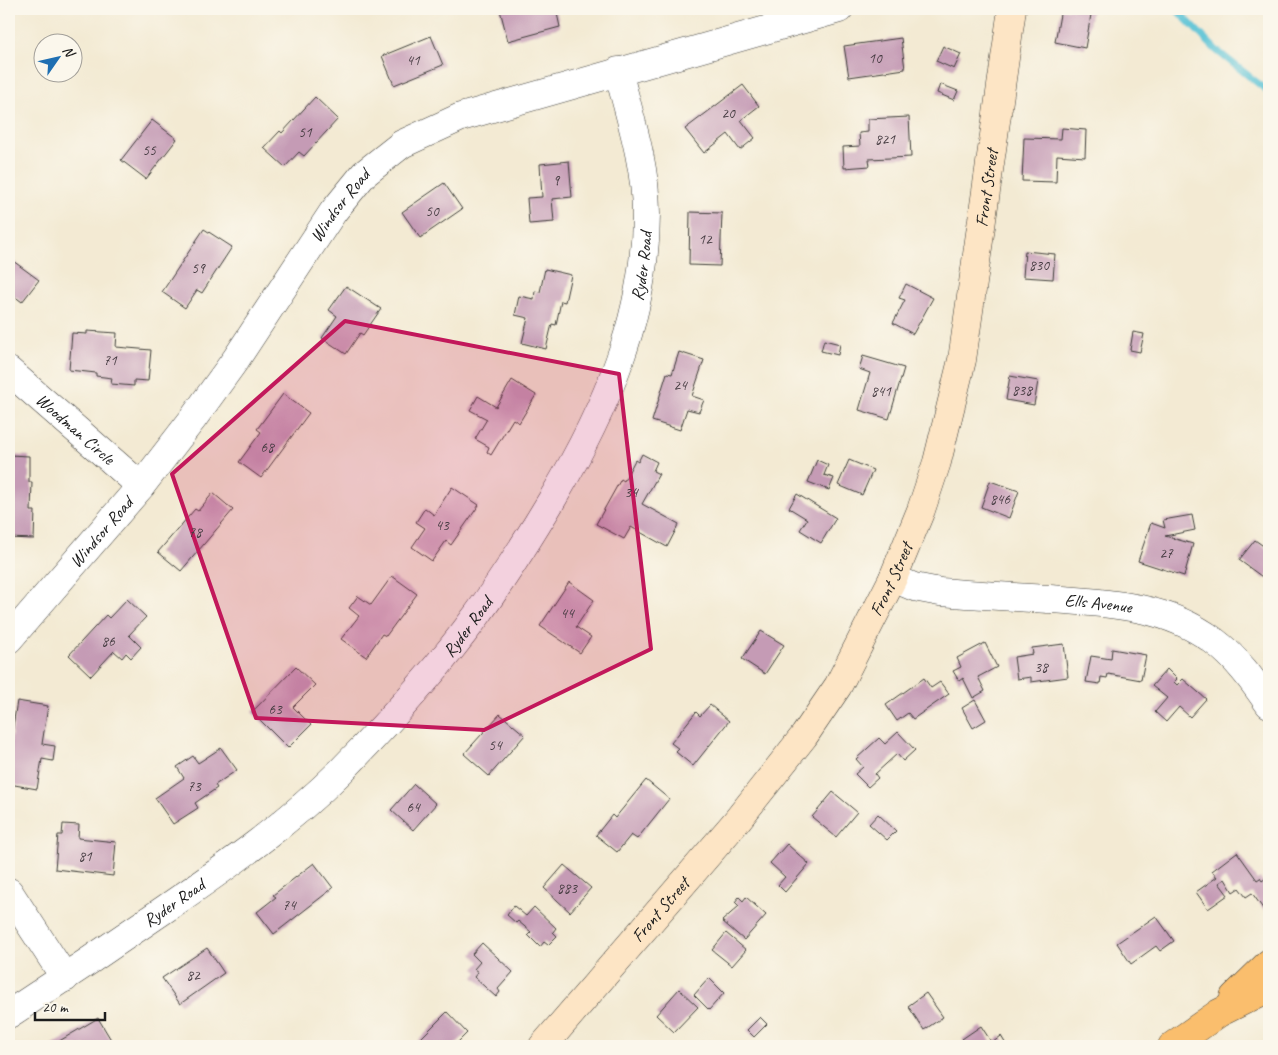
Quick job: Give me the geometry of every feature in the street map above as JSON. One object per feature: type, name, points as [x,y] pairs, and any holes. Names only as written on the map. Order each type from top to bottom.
[{"type":"main road","points":[[1219,1013],[1269,963]]},
{"type":"main road","points":[[1172,1046],[1219,1013],[1269,988]]},
{"type":"street","name":"Windsor Road","points":[[9,639],[141,486],[231,367],[333,212],[364,174],[383,157],[402,144],[461,117],[839,9]]},
{"type":"street","name":"Front Street","points":[[543,1046],[735,822],[804,736],[838,686],[893,578],[921,510],[937,462],[962,360],[1012,9]]},
{"type":"street","name":"Ryder Road","points":[[9,1014],[65,978],[234,861],[340,772],[408,700],[477,616],[540,519],[579,454],[614,380],[635,313],[644,259],[646,211],[640,162],[618,71]]},
{"type":"street","name":"Woodman Circle","points":[[9,371],[141,486]]},
{"type":"street","name":"Ells Avenue","points":[[893,578],[920,588],[940,592],[1113,603],[1164,615],[1198,631],[1224,650],[1243,669],[1269,704]]},
{"type":"street","points":[[9,892],[65,978]]},
{"type":"highlighted area","points":[[345,321],[619,374],[651,649],[484,730],[256,718],[172,474]]},
{"type":"building","points":[[556,9],[560,27],[508,41],[500,10]]},
{"type":"building","points":[[1061,9],[1092,9],[1085,48],[1055,42]]},
{"type":"building","points":[[431,36],[443,65],[394,85],[382,56]]},
{"type":"building","points":[[901,38],[905,69],[849,77],[844,46]]},
{"type":"building","points":[[943,46],[961,54],[954,69],[936,61]]},
{"type":"building","points":[[940,84],[958,91],[954,100],[937,93]]},
{"type":"building","points":[[743,85],[759,106],[741,120],[755,138],[740,150],[728,134],[704,153],[685,129]]},
{"type":"building","points":[[315,97],[338,119],[304,156],[299,152],[285,167],[264,148],[280,131],[282,133]]},
{"type":"building","points":[[909,117],[911,157],[869,159],[870,166],[844,168],[843,147],[860,146],[859,133],[868,132],[868,119]]},
{"type":"building","points":[[152,120],[177,139],[146,179],[121,160]]},
{"type":"building","points":[[1062,128],[1086,130],[1085,157],[1057,155],[1056,182],[1022,181],[1024,138],[1061,139]]},
{"type":"building","points":[[569,161],[572,197],[552,199],[554,222],[529,224],[527,198],[542,197],[540,164]]},
{"type":"building","points":[[444,183],[462,209],[420,238],[402,212]]},
{"type":"building","points":[[690,212],[722,213],[720,266],[689,265]]},
{"type":"building","points":[[204,229],[232,247],[202,293],[197,290],[185,308],[162,292]]},
{"type":"building","points":[[1025,251],[1055,254],[1053,279],[1023,277]]},
{"type":"building","points":[[9,258],[39,280],[22,302],[9,292]]},
{"type":"building","points":[[545,269],[571,275],[565,302],[561,301],[556,325],[552,324],[546,349],[522,343],[528,318],[515,315],[519,296],[534,299],[535,291],[540,292]]},
{"type":"building","points":[[906,284],[933,298],[913,334],[893,323],[905,300],[899,298]]},
{"type":"building","points":[[346,286],[381,309],[363,335],[360,333],[346,354],[322,338],[337,316],[329,310]]},
{"type":"building","points":[[87,331],[117,333],[116,347],[151,350],[148,381],[134,380],[134,386],[111,384],[112,378],[96,376],[96,373],[69,370],[72,333],[87,334]]},
{"type":"building","points":[[1133,332],[1144,334],[1140,352],[1130,350]]},
{"type":"building","points":[[824,340],[840,344],[838,355],[821,351]]},
{"type":"building","points":[[679,352],[704,360],[692,396],[704,400],[699,412],[687,409],[680,430],[652,421],[667,373],[672,374]]},
{"type":"building","points":[[863,356],[904,368],[889,419],[859,410],[870,373],[859,369]]},
{"type":"building","points":[[1010,376],[1038,381],[1034,405],[1006,400]]},
{"type":"building","points":[[512,380],[536,395],[519,423],[513,419],[491,455],[487,452],[489,447],[475,439],[487,419],[470,410],[478,396],[496,407]]},
{"type":"building","points":[[283,394],[309,413],[261,478],[239,462],[261,432],[257,429]]},
{"type":"building","points":[[642,454],[657,462],[653,471],[659,474],[642,504],[679,524],[667,547],[631,527],[624,539],[596,524],[621,479],[624,481],[635,460],[638,462]]},
{"type":"building","points":[[9,455],[29,456],[29,482],[32,482],[31,511],[35,511],[34,539],[9,538]]},
{"type":"building","points":[[817,460],[828,465],[824,475],[834,478],[829,490],[808,482]]},
{"type":"building","points":[[849,460],[873,470],[862,495],[838,485]]},
{"type":"building","points":[[990,481],[1019,491],[1009,518],[981,507]]},
{"type":"building","points":[[452,487],[479,505],[451,545],[446,541],[432,561],[412,547],[425,528],[416,522],[425,508],[434,515]]},
{"type":"building","points":[[213,493],[233,510],[181,571],[158,552],[195,509],[198,511]]},
{"type":"building","points":[[797,494],[836,518],[821,543],[800,530],[807,519],[789,508]]},
{"type":"building","points":[[1192,515],[1195,530],[1165,536],[1193,544],[1184,576],[1138,561],[1151,523],[1165,528],[1163,520]]},
{"type":"building","points":[[1255,540],[1269,550],[1269,573],[1265,579],[1239,560]]},
{"type":"building","points":[[392,576],[417,594],[386,636],[382,634],[366,657],[341,639],[359,616],[349,608],[358,596],[371,605]]},
{"type":"building","points":[[569,582],[594,600],[576,627],[591,637],[580,653],[540,626]]},
{"type":"building","points":[[127,599],[146,617],[129,635],[141,647],[131,658],[126,653],[122,658],[114,651],[91,676],[69,655],[106,615],[109,618]]},
{"type":"building","points":[[761,631],[784,645],[765,674],[742,659]]},
{"type":"building","points":[[985,643],[997,667],[978,677],[985,691],[973,698],[963,678],[959,681],[953,671],[961,667],[957,658]]},
{"type":"building","points":[[1064,644],[1068,677],[1031,682],[1031,677],[1017,679],[1014,657],[1033,654],[1032,648]]},
{"type":"building","points":[[1112,649],[1146,655],[1141,680],[1108,674],[1107,678],[1101,677],[1100,684],[1086,682],[1091,656],[1111,659]]},
{"type":"building","points":[[296,667],[315,685],[293,707],[311,725],[288,748],[252,712]]},
{"type":"building","points":[[1167,669],[1177,679],[1174,682],[1177,685],[1183,679],[1206,699],[1190,717],[1179,707],[1166,722],[1155,712],[1167,698],[1152,686]]},
{"type":"building","points":[[924,678],[931,688],[940,682],[949,694],[913,719],[908,713],[897,721],[886,705]]},
{"type":"building","points":[[975,700],[986,720],[973,728],[962,708]]},
{"type":"building","points":[[17,701],[48,706],[42,744],[55,746],[53,761],[42,759],[37,789],[9,784],[9,751]]},
{"type":"building","points":[[710,705],[729,721],[693,766],[676,752],[679,749],[671,743],[696,712],[700,716]]},
{"type":"building","points":[[500,714],[525,735],[489,776],[464,754]]},
{"type":"building","points":[[898,732],[915,750],[903,761],[897,754],[875,774],[878,778],[868,787],[855,774],[863,767],[856,759],[879,738],[885,744]]},
{"type":"building","points":[[221,748],[237,770],[215,785],[217,788],[195,803],[198,808],[173,824],[155,798],[184,778],[177,767],[193,756],[198,763]]},
{"type":"building","points":[[646,780],[669,799],[637,839],[631,835],[617,852],[596,835],[612,815],[615,818]]},
{"type":"building","points":[[414,784],[436,804],[413,830],[391,810]]},
{"type":"building","points":[[833,792],[857,812],[836,837],[812,817]]},
{"type":"building","points":[[878,814],[896,831],[887,840],[869,824]]},
{"type":"building","points":[[63,824],[79,825],[78,838],[116,842],[113,876],[55,869],[58,835],[62,835]]},
{"type":"building","points":[[787,844],[809,864],[785,892],[778,885],[785,877],[770,863]]},
{"type":"building","points":[[1237,852],[1257,880],[1260,878],[1262,881],[1269,876],[1269,906],[1264,910],[1252,893],[1246,897],[1239,888],[1233,892],[1225,879],[1219,883],[1228,895],[1208,909],[1196,892],[1217,877],[1212,871]]},
{"type":"building","points":[[314,863],[333,888],[274,934],[257,912],[276,897],[273,895]]},
{"type":"building","points":[[564,865],[591,888],[570,912],[544,888]]},
{"type":"building","points":[[739,897],[743,901],[746,897],[766,915],[744,940],[722,921],[739,906],[735,902]]},
{"type":"building","points":[[514,906],[526,916],[534,907],[556,928],[553,932],[557,936],[548,945],[544,942],[540,947],[528,935],[531,932],[507,915]]},
{"type":"building","points":[[1156,916],[1174,941],[1160,951],[1156,946],[1131,964],[1117,943]]},
{"type":"building","points":[[726,933],[746,950],[732,966],[712,950]]},
{"type":"building","points":[[482,943],[513,972],[498,989],[500,992],[496,997],[474,977],[478,972],[474,969],[480,962],[472,954]]},
{"type":"building","points":[[207,948],[224,973],[180,1004],[162,978]]},
{"type":"building","points":[[709,978],[724,993],[709,1010],[694,995]]},
{"type":"building","points":[[679,989],[698,1007],[674,1032],[656,1015]]},
{"type":"building","points":[[926,993],[943,1017],[924,1030],[908,1006]]},
{"type":"building","points":[[447,1012],[467,1033],[454,1046],[413,1046]]},
{"type":"building","points":[[760,1017],[767,1024],[754,1037],[747,1030]]},
{"type":"building","points":[[98,1018],[113,1043],[108,1046],[51,1046]]},
{"type":"building","points":[[981,1026],[992,1043],[1001,1036],[1007,1046],[967,1046],[962,1039]]},
{"type":"waterway","points":[[1176,9],[1216,50],[1269,92]]}]
